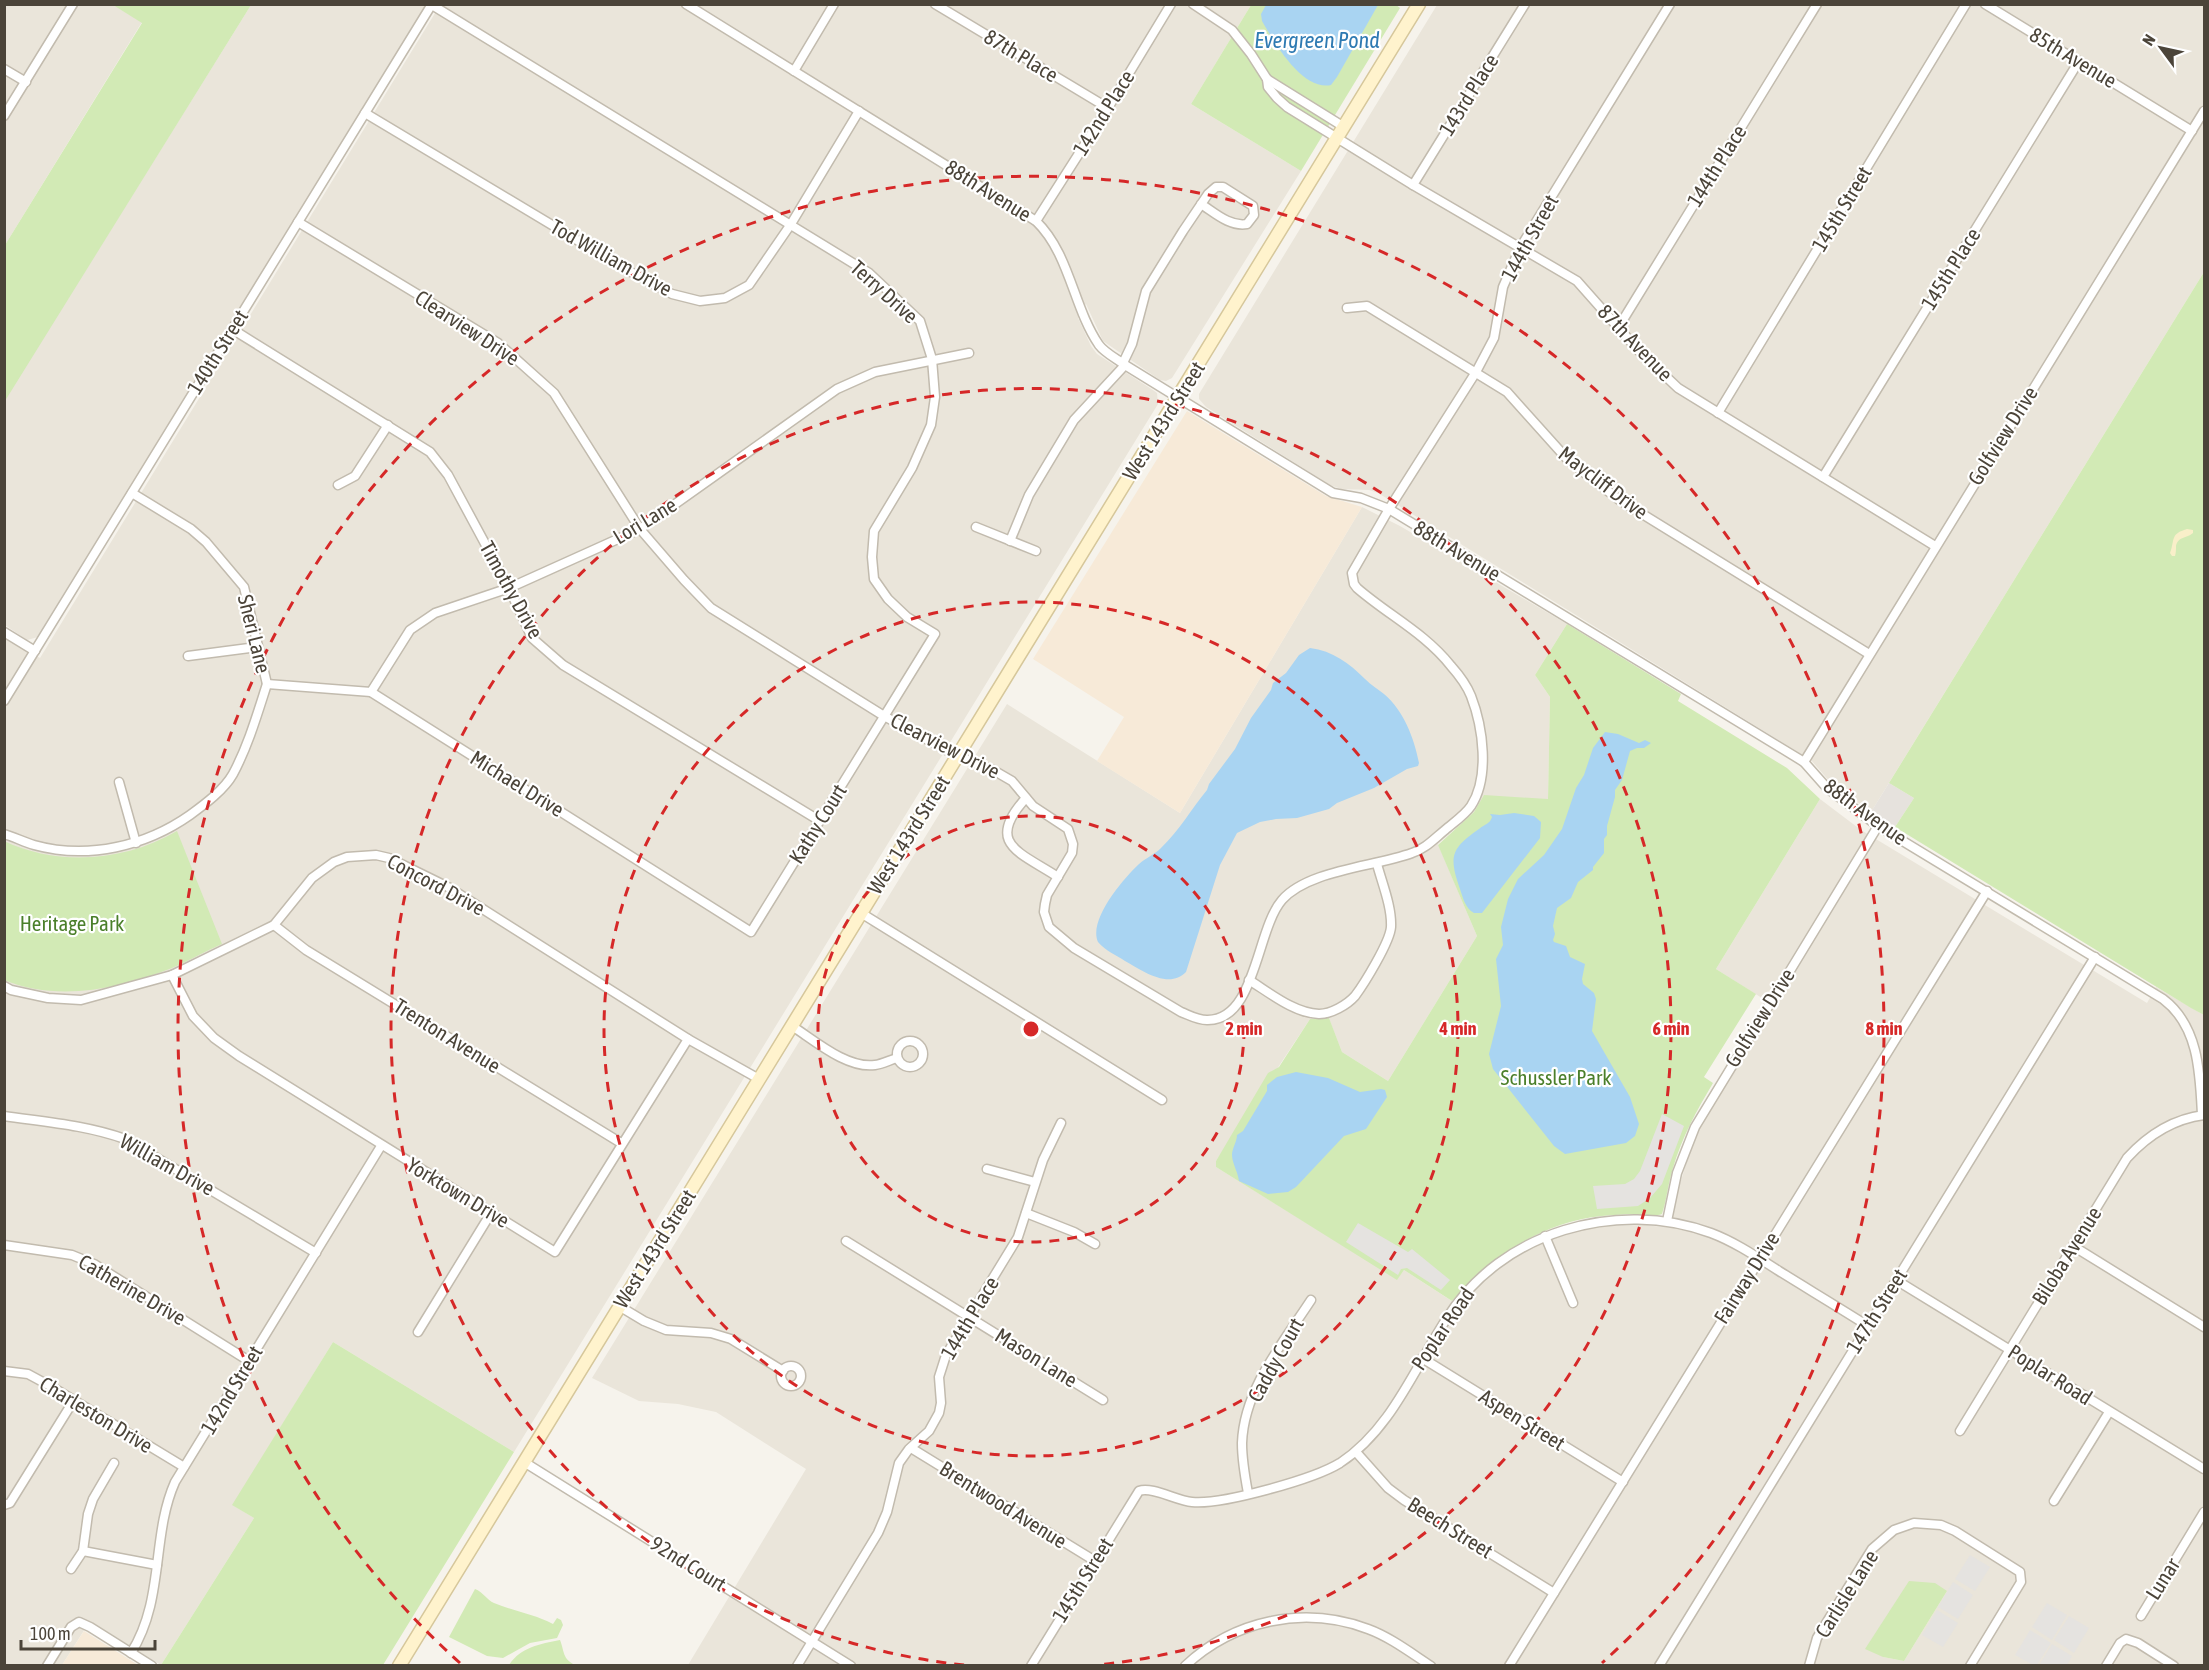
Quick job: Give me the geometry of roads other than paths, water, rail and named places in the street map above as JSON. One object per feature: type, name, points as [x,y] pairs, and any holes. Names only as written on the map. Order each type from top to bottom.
[{"type":"main road","name":"West 143rd Street","points":[[399,1665],[1419,4]]},
{"type":"street","points":[[4,116],[73,4]]},
{"type":"street","name":"88th Avenue","points":[[686,4],[1036,220],[1045,229],[1058,251],[1084,316],[1100,347],[1124,364],[1333,493],[1361,498],[1389,509],[1804,762],[1827,788],[1878,826],[2163,999],[2181,1016],[2194,1045],[2203,1115]]},
{"type":"street","points":[[794,71],[834,4]]},
{"type":"street","name":"87th Place","points":[[935,4],[1108,108]]},
{"type":"street","name":"142nd Place","points":[[1036,220],[1108,108],[1170,4]]},
{"type":"street","points":[[1194,4],[1232,30],[1267,79],[1344,127]]},
{"type":"street","name":"143rd Place","points":[[1413,184],[1525,4]]},
{"type":"street","name":"144th Street","points":[[1389,509],[1476,372],[1494,338],[1503,287],[1520,248],[1670,4]]},
{"type":"street","name":"144th Place","points":[[1618,328],[1816,4]]},
{"type":"street","name":"145th Street","points":[[1718,413],[1966,4]]},
{"type":"street","name":"85th Avenue","points":[[1985,4],[2193,130]]},
{"type":"street","name":"140th Street","points":[[4,701],[432,5]]},
{"type":"street","name":"Terry Drive","points":[[432,5],[869,273],[920,321],[932,359],[935,397],[931,425],[912,468],[874,531],[872,557],[874,579],[888,599],[907,617],[935,634],[884,716]]},
{"type":"street","name":"145th Place","points":[[1824,477],[2079,61]]},
{"type":"street","points":[[4,69],[26,82]]},
{"type":"street","name":"87th Avenue","points":[[1267,79],[1268,87],[1277,98],[1337,139],[1577,281],[1639,351],[1678,388],[1935,546]]},
{"type":"street","name":"Tod William Drive","points":[[365,113],[672,294],[700,301],[725,298],[749,285],[791,224],[859,111]]},
{"type":"street","name":"Golfview Drive","points":[[1804,762],[2205,111]]},
{"type":"street","points":[[1010,541],[1029,495],[1074,420],[1124,364],[1132,344],[1146,291],[1201,204],[1216,187],[1223,187],[1253,206],[1254,215],[1247,224],[1240,225],[1232,223],[1201,204]]},
{"type":"street","name":"Clearview Drive","points":[[298,222],[498,343],[525,365],[554,393],[640,529],[711,608],[884,716],[957,756],[993,770],[1012,781],[1033,806],[1064,825],[1071,838],[1072,853],[1045,904],[1049,927],[1074,948],[1181,1012],[1197,1019],[1219,1018],[1238,1004],[1273,913],[1289,893],[1300,885],[1315,879],[1377,864],[1421,850],[1471,807],[1480,789],[1484,769],[1475,708],[1466,687],[1451,666],[1428,642],[1354,584],[1352,573],[1354,568],[1389,509]]},
{"type":"street","name":"Maycliff Drive","points":[[1347,308],[1367,306],[1507,392],[1568,460],[1618,499],[1869,654]]},
{"type":"street","name":"Timothy Drive","points":[[232,329],[430,452],[448,475],[509,588],[532,638],[563,665],[820,821]]},
{"type":"street","name":"Lori Lane","points":[[371,692],[410,630],[435,613],[509,588],[640,529],[837,389],[875,372],[969,353]]},
{"type":"street","points":[[338,485],[355,476],[388,425]]},
{"type":"street","name":"Sheri Lane","points":[[132,493],[206,542],[244,587],[267,684]]},
{"type":"street","points":[[976,527],[1036,551]]},
{"type":"street","points":[[4,632],[35,651]]},
{"type":"street","points":[[188,656],[257,647]]},
{"type":"street","points":[[4,834],[35,845],[71,851],[104,850],[136,843],[170,829],[206,804],[232,776],[252,730],[267,684]]},
{"type":"street","name":"Michael Drive","points":[[267,684],[371,692],[751,932]]},
{"type":"street","name":"Kathy Court","points":[[751,932],[884,716]]},
{"type":"street","points":[[119,782],[136,843]]},
{"type":"street","points":[[1026,798],[1009,818],[1006,831],[1008,840],[1018,851],[1058,877]]},
{"type":"street","name":"Golfview Drive","points":[[1667,1221],[1677,1173],[1695,1127],[1878,826]]},
{"type":"street","name":"Concord Drive","points":[[4,986],[11,990],[48,998],[81,1000],[172,975],[274,925],[312,878],[328,865],[347,857],[376,855],[389,858],[448,887],[688,1039],[759,1078]]},
{"type":"street","points":[[1249,980],[1297,1009],[1319,1014],[1337,1010],[1354,996],[1386,944],[1391,927],[1390,912],[1377,864]]},
{"type":"street","name":"Fairway Drive","points":[[1509,1665],[1987,891]]},
{"type":"street","points":[[861,913],[1162,1100]]},
{"type":"street","name":"Trenton Avenue","points":[[274,925],[306,950],[621,1143]]},
{"type":"street","name":"147th Street","points":[[1659,1665],[2095,957]]},
{"type":"street","name":"Yorktown Drive","points":[[172,975],[193,1016],[214,1038],[381,1146],[555,1252],[688,1039]]},
{"type":"street","points":[[792,1026],[831,1052],[861,1065],[876,1065],[897,1058]]},
{"type":"street","name":"Biloba Avenue","points":[[1960,1431],[2108,1190],[2119,1168],[2134,1149],[2159,1130],[2174,1122],[2203,1115]]},
{"type":"street","name":"William Drive","points":[[4,1116],[66,1124],[106,1132],[125,1139],[316,1253]]},
{"type":"street","name":"144th Place","points":[[797,1665],[878,1533],[887,1512],[899,1463],[911,1448],[924,1438],[935,1421],[941,1403],[939,1377],[941,1366],[1011,1251],[1048,1145],[1061,1123]]},
{"type":"street","name":"142nd Street","points":[[131,1653],[141,1635],[151,1608],[169,1497],[184,1467],[381,1146]]},
{"type":"street","points":[[987,1169],[1035,1182]]},
{"type":"street","points":[[418,1332],[491,1213]]},
{"type":"street","points":[[1026,1213],[1074,1232],[1095,1244]]},
{"type":"street","name":"Poplar Road","points":[[1136,1495],[1139,1491],[1148,1490],[1176,1499],[1199,1502],[1248,1493],[1322,1473],[1356,1452],[1382,1424],[1447,1317],[1475,1283],[1524,1246],[1572,1227],[1603,1221],[1636,1219],[1667,1221],[1711,1233],[1759,1258],[1868,1326]]},
{"type":"street","points":[[1545,1236],[1573,1303]]},
{"type":"street","name":"Mason Lane","points":[[846,1241],[1103,1400]]},
{"type":"street","name":"Catherine Drive","points":[[4,1245],[72,1255],[94,1264],[249,1361]]},
{"type":"street","points":[[2073,1246],[2205,1328]]},
{"type":"street","name":"Poplar Road","points":[[1896,1280],[2205,1469]]},
{"type":"street","name":"Caddy Court","points":[[1248,1493],[1242,1458],[1242,1440],[1249,1405],[1264,1374],[1311,1300]]},
{"type":"street","points":[[619,1306],[644,1321],[666,1330],[711,1334],[731,1339],[783,1371]]},
{"type":"street","name":"Aspen Street","points":[[1422,1359],[1623,1482]]},
{"type":"street","name":"Charleston Drive","points":[[4,1371],[28,1374],[184,1467]]},
{"type":"street","points":[[4,1505],[10,1503],[74,1400]]},
{"type":"street","points":[[2054,1501],[2109,1412]]},
{"type":"street","name":"Brentwood Avenue","points":[[911,1448],[1095,1561]]},
{"type":"street","name":"Beech Street","points":[[1356,1452],[1388,1488],[1404,1500],[1554,1593]]},
{"type":"street","name":"92nd Court","points":[[524,1462],[851,1665]]},
{"type":"street","points":[[71,1569],[83,1551],[88,1514],[93,1499],[114,1463]]},
{"type":"street","name":"145th Street","points":[[1031,1665],[1136,1495]]},
{"type":"street","name":"Lunar","points":[[2141,1616],[2205,1512]]},
{"type":"street","name":"Carlisle Lane","points":[[1809,1665],[1817,1638],[1872,1549],[1894,1530],[1914,1523],[1941,1526],[1956,1531],[2016,1569],[2021,1576],[2021,1582],[1970,1665]]},
{"type":"street","points":[[83,1551],[157,1565]]},
{"type":"street","points":[[1185,1665],[1214,1642],[1248,1627],[1266,1621],[1308,1617],[1334,1620],[1368,1629],[1431,1665]]},
{"type":"street","points":[[47,1665],[71,1627],[79,1622],[152,1665]]},
{"type":"street","points":[[2106,1665],[2120,1643],[2126,1639],[2174,1665]]},
{"type":"water","name":"Evergreen Pond","points":[[1378,4],[1331,85],[1320,85],[1310,80],[1300,73],[1281,52],[1262,21],[1261,14],[1266,5]]},
{"type":"water","points":[[1310,648],[1340,659],[1391,701],[1403,717],[1411,735],[1418,766],[1407,769],[1374,788],[1337,803],[1329,809],[1297,818],[1260,822],[1237,833],[1220,865],[1186,972],[1179,977],[1163,979],[1139,969],[1098,942],[1096,933],[1102,912],[1116,889],[1132,871],[1159,850],[1174,834],[1235,749],[1273,683],[1286,673],[1299,655]]},
{"type":"water","points":[[1605,732],[1618,734],[1639,743],[1645,740],[1651,743],[1644,748],[1630,751],[1622,780],[1615,790],[1607,835],[1604,839],[1604,853],[1593,870],[1578,882],[1571,898],[1557,908],[1553,940],[1566,946],[1570,957],[1585,964],[1583,984],[1594,993],[1596,999],[1592,1031],[1630,1097],[1639,1124],[1635,1136],[1626,1143],[1565,1154],[1554,1146],[1493,1069],[1489,1054],[1501,1006],[1496,959],[1503,945],[1501,927],[1508,899],[1518,879],[1544,855],[1562,829],[1593,748]]},
{"type":"water","points":[[1514,813],[1534,816],[1541,822],[1540,838],[1482,913],[1474,913],[1466,906],[1462,896],[1454,869],[1454,854],[1462,842],[1490,821],[1492,817],[1490,814]]},
{"type":"water","points":[[1296,1072],[1328,1078],[1360,1092],[1385,1090],[1387,1097],[1366,1129],[1344,1136],[1296,1187],[1288,1192],[1268,1194],[1239,1181],[1232,1158],[1233,1150],[1237,1135],[1243,1131],[1267,1091],[1267,1085],[1277,1077]]},
{"type":"park label","name":"Heritage Park","points":[[72,924]]},
{"type":"park label","name":"Schussler Park","points":[[1556,1078]]}]
